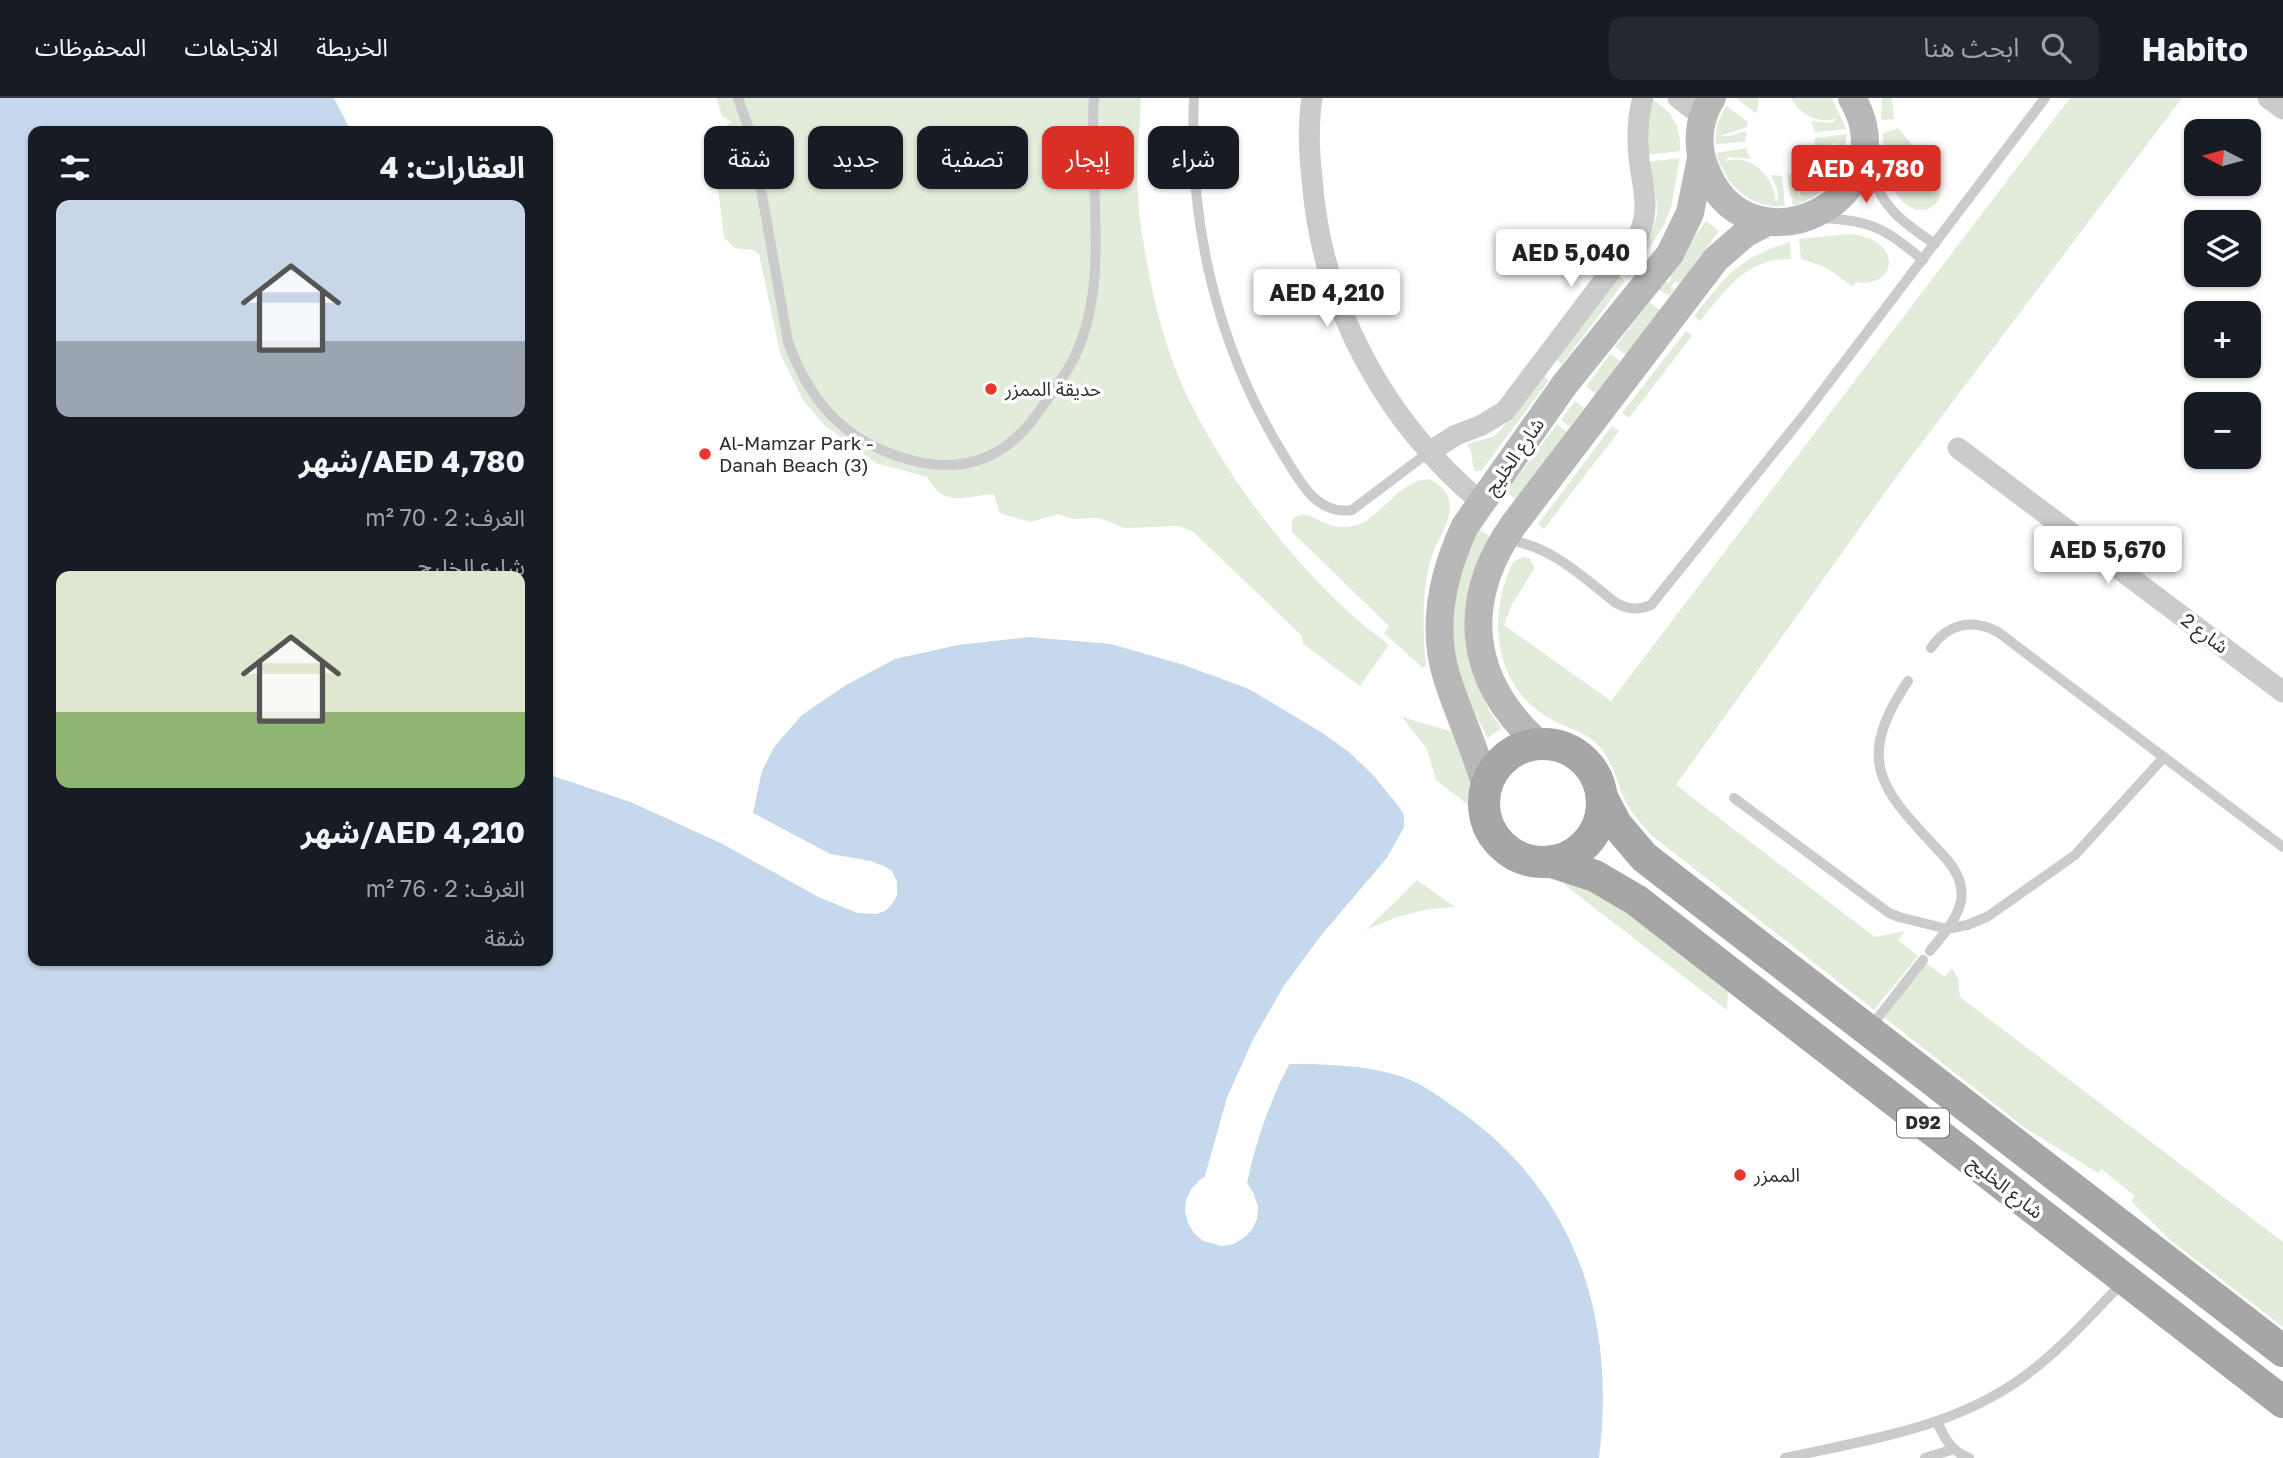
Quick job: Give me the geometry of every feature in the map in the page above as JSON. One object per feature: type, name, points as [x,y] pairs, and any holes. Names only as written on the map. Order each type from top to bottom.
[{"type":"main road","points":[[1701,158],[1713,184],[1732,206],[1749,216],[1768,222],[1791,222],[1810,218],[1842,197],[1853,182],[1860,164],[1864,145],[1863,128],[1855,101]]},
{"type":"main road","name":"شارع الخليج","points":[[1486,786],[1472,740],[1446,676],[1441,650],[1441,599],[1454,549],[1465,526],[1565,384],[1670,254],[1690,213],[1701,158],[1700,134],[1707,108]]},
{"type":"main road","name":"شارع الخليج","points":[[1539,744],[1505,710],[1493,689],[1485,666],[1479,643],[1478,619],[1487,571],[1508,532],[1716,259],[1746,233],[1768,222]]},
{"type":"main road","points":[[1482,502],[1508,532]]},
{"type":"main road","points":[[1539,744],[1568,749],[1581,758],[1591,769],[1602,797],[1597,826],[1590,840],[1566,858],[1535,863],[1519,858],[1493,837],[1486,822],[1483,805],[1486,786],[1492,772],[1506,757],[1525,746],[1539,744]]},
{"type":"main road","name":"شارع الخليج","points":[[1602,797],[1616,824],[1644,857],[2283,1351]]},
{"type":"main road","name":"شارع الخليج","points":[[1552,862],[1595,876],[1636,900],[2283,1402]]},
{"type":"street","points":[[1312,98],[1310,154],[1314,205],[1322,250],[1335,294],[1353,337],[1375,379],[1401,418],[1453,478],[1482,502]]},
{"type":"street","points":[[1429,452],[1456,435],[1482,425],[1505,411],[1639,234],[1646,211],[1639,160],[1638,126],[1643,98]]},
{"type":"street","points":[[1678,98],[1707,108]]},
{"type":"street","points":[[2268,98],[2283,109]]},
{"type":"street","name":"شارع 2","points":[[1958,448],[2283,692]]},
{"type":"lane","points":[[738,98],[752,138],[788,342],[799,371],[824,408],[837,422],[862,440],[877,449],[908,460],[945,465],[990,457],[1016,440],[1054,390],[1075,356],[1089,313],[1095,265],[1092,157],[1094,98]]},
{"type":"lane","points":[[1194,98],[1193,168],[1197,208],[1212,289],[1238,367],[1274,440],[1296,475],[1319,503],[1329,510],[1341,512],[1352,510],[1429,452]]},
{"type":"lane","points":[[1508,532],[1549,552],[1627,609],[1640,610],[1651,605],[1808,411],[2045,98]]},
{"type":"lane","points":[[1864,145],[1873,181],[1882,198],[1894,214],[1935,244]]},
{"type":"lane","points":[[1810,218],[1848,219],[1879,227],[1923,260]]},
{"type":"lane","points":[[1931,648],[1937,638],[1956,626],[1966,624],[1988,627],[2283,847]]},
{"type":"lane","points":[[1868,1030],[1947,929],[1957,914],[1962,898],[1961,883],[1954,868],[1899,808],[1884,782],[1880,767],[1879,751],[1885,719],[1908,681]]},
{"type":"lane","points":[[1734,798],[1889,913],[1947,929],[1987,917],[2064,864],[2094,836],[2164,757]]},
{"type":"lane","points":[[1786,1458],[1891,1435],[1937,1422],[1977,1406],[2031,1372],[2057,1350],[2125,1280]]},
{"type":"lane","points":[[1937,1422],[1954,1450],[1969,1458]]},
{"type":"lane","points":[[1925,1458],[1954,1450]]},
{"type":"green space","name":"حديقة الممزر","points":[[716,98],[1141,98],[1138,174],[1140,220],[1158,314],[1180,380],[1217,451],[1265,520],[1317,582],[1349,613],[1389,645],[1360,686],[1303,644],[1302,636],[1192,531],[1178,526],[1125,528],[1099,518],[1072,519],[1058,514],[1030,522],[1002,514],[994,494],[948,497],[934,487],[927,477],[876,463],[823,424],[803,400],[780,353],[759,254],[753,250],[734,248],[724,237],[718,189],[794,189],[794,126],[726,126],[731,122],[722,116]]},
{"type":"green space","points":[[1736,98],[1759,98],[1757,112],[1755,113]]},
{"type":"green space","points":[[1791,98],[1832,98],[1846,129],[1815,132],[1811,121],[1832,123],[1838,118],[1825,120],[1811,117],[1799,109]]},
{"type":"green space","points":[[1882,98],[1892,98],[1894,119],[1881,120]]},
{"type":"green space","points":[[2070,98],[2182,98],[1902,469],[1676,785],[1875,937],[1905,931],[1898,940],[1918,956],[1874,1010],[1650,834],[1629,808],[1611,764],[1596,743],[1584,734],[1544,715],[1527,701],[1514,684],[1505,665],[1498,624],[1500,603],[1513,562],[1523,557],[1529,558],[1534,566],[1533,571],[1512,604],[1504,625],[1611,701]]},
{"type":"green space","points":[[1653,100],[1671,115],[1679,135],[1680,151],[1646,155],[1644,141]]},
{"type":"green space","points":[[1726,106],[1748,122],[1747,127],[1720,136],[1747,131],[1745,142],[1715,144],[1717,124]]},
{"type":"green space","points":[[1898,128],[1916,149],[1938,167],[1934,174],[1940,186],[1940,196],[1936,204],[1928,209],[1919,210],[1909,206],[1899,197],[1891,182],[1882,134]]},
{"type":"green space","points":[[1847,134],[1841,159],[1832,179],[1817,194],[1793,206],[1787,175],[1799,171],[1798,196],[1802,198],[1800,182],[1809,161],[1820,151],[1842,146],[1835,143],[1814,150],[1815,138]]},
{"type":"green space","points":[[1746,148],[1750,159],[1729,157],[1724,162],[1742,160],[1759,168],[1771,184],[1775,202],[1778,200],[1778,192],[1771,175],[1782,176],[1785,206],[1772,206],[1750,199],[1733,185],[1726,175],[1716,153]]},
{"type":"green space","points":[[1680,158],[1671,208],[1664,225],[1634,270],[1626,266],[1647,238],[1656,218],[1656,196],[1646,162]]},
{"type":"green space","points":[[1706,221],[1719,231],[1680,284],[1675,281],[1671,287],[1674,290],[1669,296],[1659,289],[1665,281],[1668,283],[1672,278],[1667,273]]},
{"type":"green space","points":[[1849,234],[1879,244],[1887,253],[1887,271],[1880,278],[1870,282],[1856,282],[1852,286],[1825,267],[1801,259],[1799,239]]},
{"type":"green space","points":[[1790,242],[1791,259],[1775,260],[1749,270],[1729,287],[1700,321],[1694,316],[1725,279],[1745,262]]},
{"type":"green space","points":[[1619,276],[1625,281],[1562,364],[1556,359]]},
{"type":"green space","points":[[1649,302],[1660,310],[1626,355],[1615,347]]},
{"type":"green space","points":[[1686,331],[1692,336],[1629,418],[1622,413]]},
{"type":"green space","points":[[1610,354],[1620,361],[1596,394],[1586,387]]},
{"type":"green space","points":[[1543,375],[1549,380],[1481,471],[1474,471],[1471,451],[1467,445],[1498,433]]},
{"type":"green space","points":[[1575,401],[1584,408],[1570,427],[1561,420]]},
{"type":"green space","points":[[1557,424],[1567,432],[1517,500],[1506,492]]},
{"type":"green space","points":[[1612,426],[1619,431],[1544,529],[1538,524]]},
{"type":"green space","points":[[1429,479],[1444,490],[1450,507],[1448,520],[1433,552],[1428,571],[1424,612],[1426,665],[1423,668],[1384,633],[1389,626],[1292,532],[1292,522],[1294,517],[1304,514],[1335,526],[1354,526],[1376,514],[1405,488]]},
{"type":"green space","points":[[1478,529],[1490,536],[1473,574],[1470,664],[1488,708],[1501,728],[1488,738],[1462,679],[1453,639],[1454,597],[1458,575]]},
{"type":"green space","points":[[1402,717],[1454,732],[1473,771],[1472,808],[1436,780],[1427,749]]},
{"type":"green space","points":[[1417,880],[1455,907],[1409,914],[1366,930]]},
{"type":"green space","points":[[1562,883],[1583,888],[1605,898],[1649,926],[1728,990],[1727,1010]]},
{"type":"green space","points":[[1925,962],[1945,977],[1952,968],[1958,979],[1960,997],[2283,1242],[2283,1327],[2169,1239],[2131,1201],[2135,1196],[2101,1169],[2098,1173],[2025,1128],[1885,1018]]},
{"type":"water","points":[[0,98],[334,98],[348,126],[28,126],[28,966],[553,966],[553,776],[631,802],[721,843],[819,897],[858,913],[885,911],[897,895],[892,871],[871,861],[830,854],[753,813],[762,771],[774,747],[802,715],[846,685],[895,659],[958,645],[1029,637],[1111,644],[1184,665],[1249,689],[1349,752],[1373,775],[1404,815],[1404,829],[1387,858],[1320,937],[1284,986],[1253,1040],[1227,1098],[1205,1177],[1198,1181],[1185,1211],[1194,1233],[1222,1246],[1241,1239],[1253,1227],[1256,1204],[1247,1183],[1264,1122],[1289,1064],[1359,1067],[1400,1076],[1425,1087],[1464,1114],[1503,1147],[1536,1184],[1561,1223],[1581,1266],[1594,1311],[1601,1358],[1603,1407],[1599,1458],[0,1458]]},
{"type":"pier","points":[[553,772],[632,798],[722,840],[820,894],[859,909],[876,911],[890,902],[894,894],[894,883],[889,873],[881,868],[828,858],[752,816],[750,812],[830,854],[882,865],[892,871],[897,882],[897,895],[885,911],[876,914],[858,913],[819,897],[721,843],[631,802],[553,776]]},
{"type":"pier","points":[[1408,820],[1407,830],[1390,860],[1322,939],[1287,988],[1256,1041],[1231,1099],[1208,1178],[1195,1190],[1189,1211],[1197,1231],[1211,1241],[1233,1240],[1249,1228],[1254,1207],[1244,1183],[1250,1151],[1271,1091],[1286,1063],[1291,1061],[1274,1093],[1253,1152],[1247,1183],[1258,1207],[1257,1219],[1252,1230],[1234,1244],[1222,1246],[1203,1241],[1188,1223],[1186,1200],[1192,1188],[1205,1176],[1227,1098],[1253,1040],[1284,986],[1320,937],[1387,858]]},
{"type":"place","name":"حديقة الممزر","points":[[991,389]]},
{"type":"place","name":"Al-Mamzar Park - Danah Beach (3)","points":[[705,454]]},
{"type":"place","name":"الممزر","points":[[1740,1175]]}]
